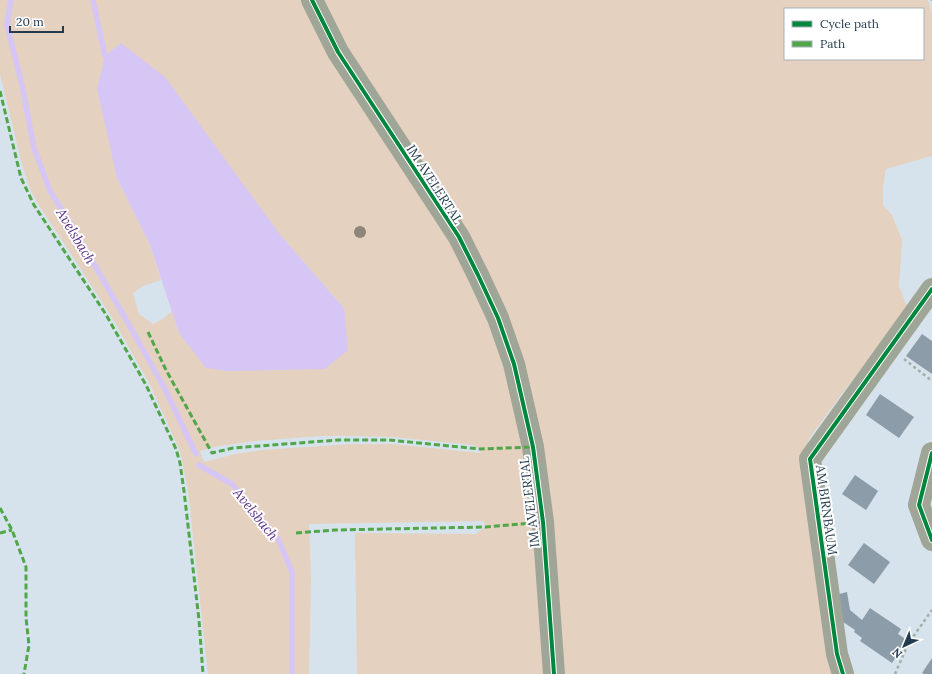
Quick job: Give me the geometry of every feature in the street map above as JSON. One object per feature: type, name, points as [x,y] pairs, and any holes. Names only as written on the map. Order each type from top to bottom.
[{"type":"street","name":"IM AVELERTAL","points":[[312,0],[338,52],[459,237],[482,282],[498,318],[514,364],[533,447],[543,522],[554,674]]},
{"type":"street","name":"AM BIRNBAUM","points":[[843,674],[837,654],[810,459],[932,289]]},
{"type":"street","points":[[932,452],[919,505],[932,540]]},
{"type":"path","points":[[889,348],[932,381]]},
{"type":"path","points":[[895,674],[908,644],[932,610]]},
{"type":"shaded area","points":[[0,0],[928,0],[932,13],[932,156],[886,169],[883,187],[883,205],[892,215],[902,240],[899,286],[908,309],[810,437],[804,452],[838,674],[357,674],[355,533],[476,534],[485,527],[484,521],[309,524],[311,579],[309,674],[208,674],[188,490],[180,451],[150,385],[114,321],[38,204],[30,189],[21,161],[0,74]],"holes":[[[117,178],[281,236],[344,308],[179,333],[172,311],[164,318],[153,324],[139,314],[133,293],[143,286],[161,280],[150,245]],[[321,436],[393,437],[473,445],[480,449],[481,453],[392,444],[351,444],[262,450],[235,454],[204,462],[200,451],[214,447],[255,441]]]},
{"type":"shaded area","points":[[121,43],[165,77],[281,236],[344,308],[348,350],[325,369],[227,371],[206,368],[179,333],[150,245],[117,178],[97,89],[105,56]]},
{"type":"building","points":[[922,334],[932,341],[932,374],[906,356]]},
{"type":"building","points":[[880,394],[914,417],[899,438],[866,415]]},
{"type":"building","points":[[855,475],[878,491],[866,510],[842,494]]},
{"type":"building","points":[[864,543],[890,562],[874,584],[848,565]]},
{"type":"building","points":[[847,592],[850,610],[862,620],[870,608],[901,629],[898,634],[907,640],[892,663],[860,641],[862,638],[854,632],[855,630],[843,622],[839,594]]},
{"type":"building","points":[[932,658],[932,674],[922,673]]},
{"type":"waterway","name":"Avelsbach","points":[[11,0],[7,25],[22,85],[34,148],[50,191],[68,219],[165,389],[196,454]]},
{"type":"waterway","name":"Avelsbach","points":[[93,0],[105,56]]},
{"type":"waterway","name":"Avelsbach","points":[[199,465],[232,484],[278,539],[292,572],[292,674]]},
{"type":"marked path","points":[[0,91],[21,178],[34,205],[105,313],[146,385],[176,449],[180,463],[184,491],[199,620],[203,674]]},
{"type":"marked path","points":[[148,332],[166,370],[212,453],[233,448],[338,440],[389,440],[480,449],[533,447]]},
{"type":"marked path","points":[[0,508],[12,530],[26,567],[26,618],[29,645],[24,674]]},
{"type":"marked path","points":[[296,533],[335,530],[486,527],[543,522]]},
{"type":"marked path","points":[[0,533],[12,530]]},
{"type":"cycle path","points":[[312,0],[338,52],[459,237],[498,318],[514,364],[533,447],[543,522],[554,674]]},
{"type":"cycle path","points":[[843,674],[837,654],[810,459],[932,289]]},
{"type":"cycle path","points":[[932,453],[919,505],[932,540]]}]
